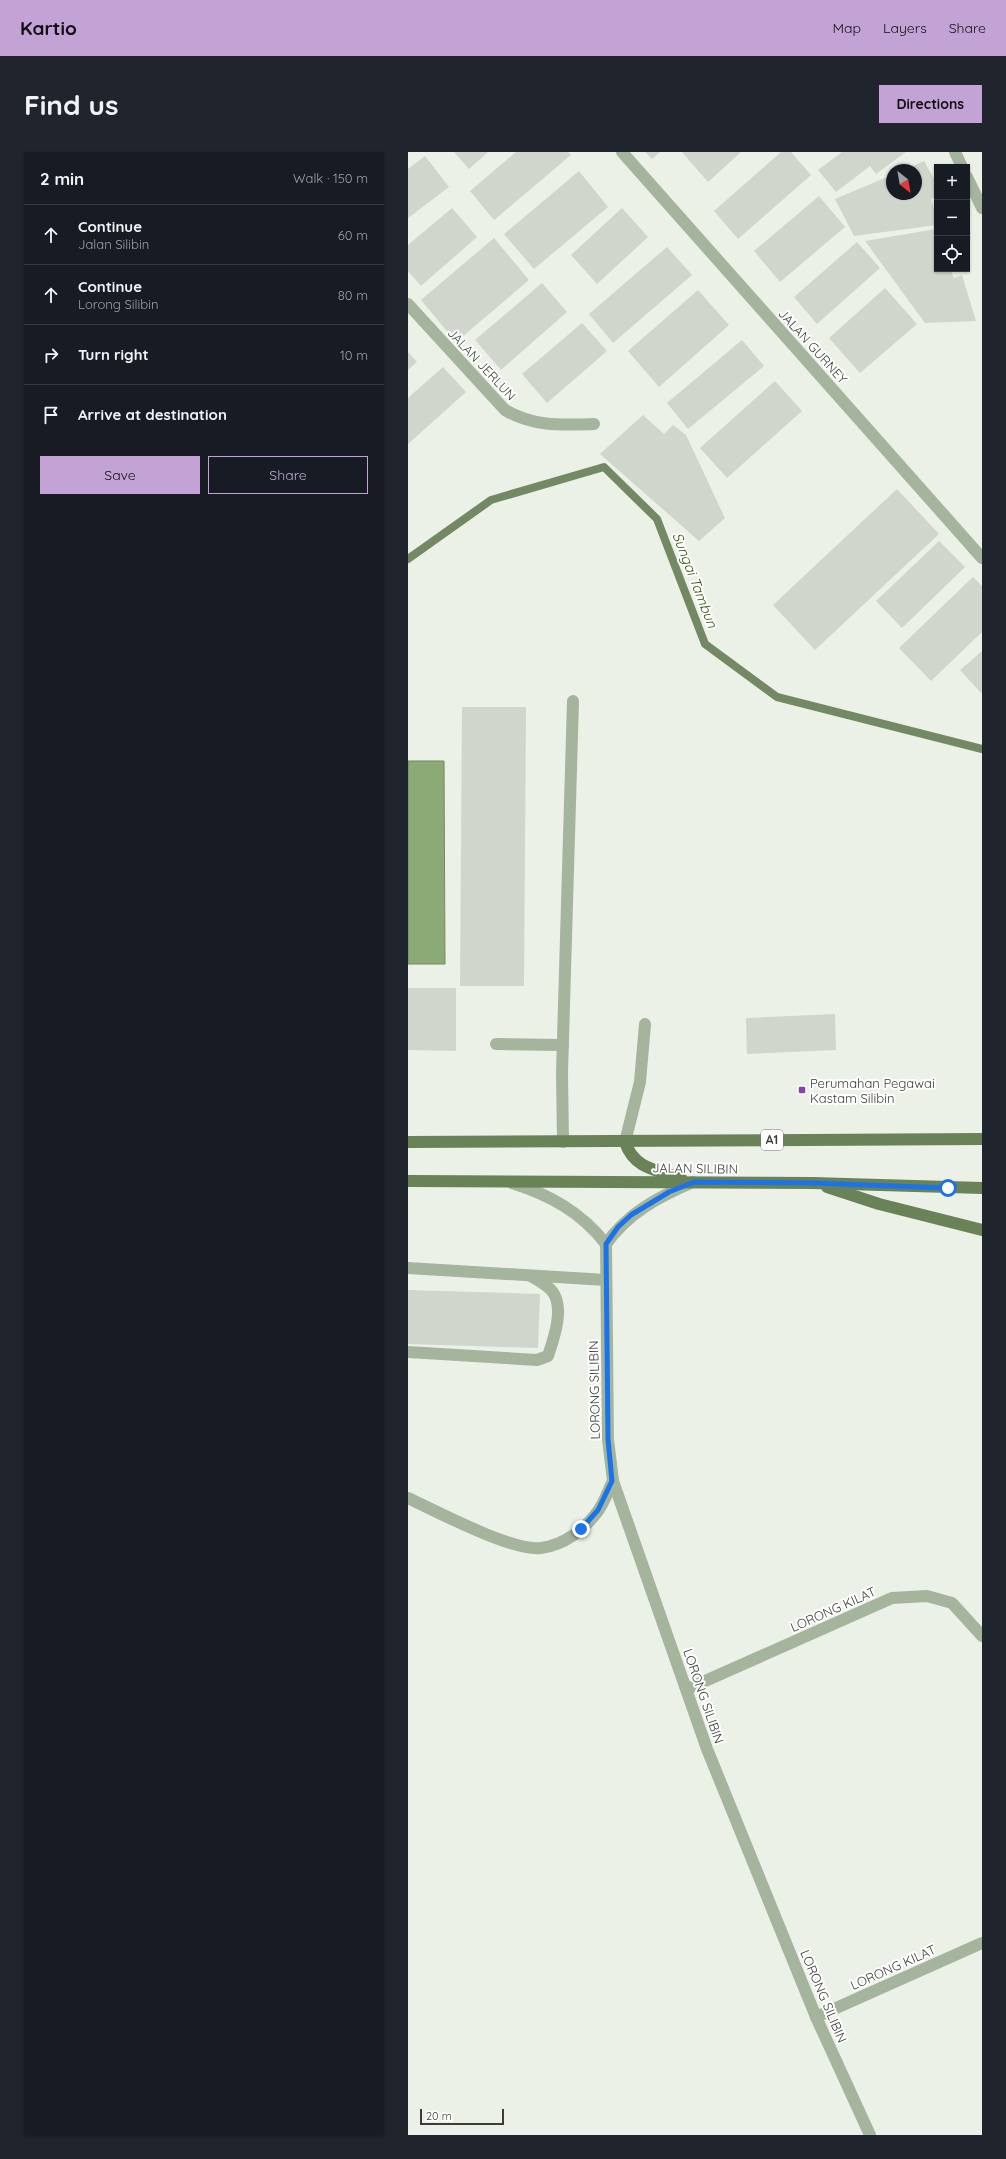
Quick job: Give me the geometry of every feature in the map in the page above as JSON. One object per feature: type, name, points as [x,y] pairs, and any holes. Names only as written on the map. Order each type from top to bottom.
[{"type":"main road","name":"JALAN SILIBIN","points":[[408,1142],[982,1139]]},
{"type":"main road","points":[[625,1142],[633,1157],[639,1163],[694,1182]]},
{"type":"main road","name":"JALAN SILIBIN","points":[[408,1181],[420,1183],[813,1183],[982,1188]]},
{"type":"main road","points":[[813,1183],[879,1204],[982,1230]]},
{"type":"street","name":"JALAN GURNEY","points":[[622,152],[982,558]]},
{"type":"street","points":[[955,152],[961,164]]},
{"type":"street","points":[[970,183],[982,208]]},
{"type":"street","name":"JALAN JERLUN","points":[[408,304],[505,410],[518,418],[552,425],[594,424]]},
{"type":"street","points":[[563,1142],[563,1045],[573,701]]},
{"type":"street","points":[[625,1142],[640,1082],[645,1024]]},
{"type":"street","points":[[496,1044],[563,1045]]},
{"type":"street","points":[[509,1182],[534,1190],[569,1208],[584,1219],[606,1244],[618,1227],[631,1215],[669,1192],[694,1182]]},
{"type":"street","points":[[408,1186],[420,1183]]},
{"type":"street","name":"LORONG SILIBIN","points":[[606,1244],[608,1439],[612,1481],[707,1748],[816,2017],[870,2135]]},
{"type":"street","points":[[408,1268],[606,1280]]},
{"type":"street","points":[[408,1352],[537,1360],[548,1356],[557,1319],[557,1300],[552,1291],[532,1276]]},
{"type":"street","points":[[408,1498],[496,1537],[515,1544],[540,1549],[562,1543],[581,1529],[598,1510],[612,1481]]},
{"type":"street","name":"LORONG KILAT","points":[[687,1689],[892,1598],[927,1596],[952,1603],[982,1636]]},
{"type":"street","name":"LORONG KILAT","points":[[816,2017],[982,1943]]},
{"type":"shaded area","points":[[408,761],[444,761],[445,964],[408,964]]},
{"type":"building","points":[[454,152],[488,152],[469,169]]},
{"type":"building","points":[[516,152],[568,152],[571,155],[494,220],[470,191]]},
{"type":"building","points":[[645,152],[660,152],[652,159]]},
{"type":"building","points":[[682,152],[741,152],[708,182]]},
{"type":"building","points":[[781,152],[791,152],[811,175],[738,239],[714,211]]},
{"type":"building","points":[[842,152],[906,152],[890,164],[886,164],[886,167],[876,174],[870,166],[836,192],[818,170]]},
{"type":"building","points":[[425,156],[449,187],[408,218],[408,169]]},
{"type":"building","points":[[924,161],[934,179],[934,198],[931,199],[934,208],[934,225],[854,236],[835,199],[886,178],[886,200],[922,200],[922,164],[917,164]]},
{"type":"building","points":[[579,171],[608,207],[534,269],[504,234]]},
{"type":"building","points":[[819,196],[845,227],[780,282],[754,251]]},
{"type":"building","points":[[452,208],[477,237],[421,286],[408,271],[408,245]]},
{"type":"building","points":[[622,208],[648,237],[597,284],[571,255]]},
{"type":"building","points":[[934,229],[934,272],[951,272],[954,278],[962,275],[976,321],[925,323],[865,241]]},
{"type":"building","points":[[494,238],[529,280],[456,342],[421,300]]},
{"type":"building","points":[[857,242],[880,268],[817,324],[794,297]]},
{"type":"building","points":[[667,247],[692,275],[613,343],[589,314]]},
{"type":"building","points":[[542,283],[567,312],[501,370],[475,340]]},
{"type":"building","points":[[885,288],[917,324],[860,373],[829,338]]},
{"type":"building","points":[[698,290],[729,325],[659,387],[628,351]]},
{"type":"building","points":[[582,323],[607,351],[547,403],[522,374]]},
{"type":"building","points":[[742,340],[764,366],[688,429],[667,403]]},
{"type":"building","points":[[408,352],[417,362],[408,370]]},
{"type":"building","points":[[443,367],[466,392],[408,444],[408,398]]},
{"type":"building","points":[[775,381],[802,411],[727,478],[700,448]]},
{"type":"building","points":[[643,415],[664,434],[673,425],[686,435],[725,518],[699,541],[600,454]]},
{"type":"building","points":[[897,489],[939,534],[815,650],[773,605]]},
{"type":"building","points":[[939,541],[965,567],[902,628],[876,601]]},
{"type":"building","points":[[973,577],[982,586],[982,632],[931,681],[899,648]]},
{"type":"building","points":[[982,651],[982,692],[981,693],[960,670]]},
{"type":"building","points":[[462,707],[526,707],[524,986],[460,986]]},
{"type":"building","points":[[408,988],[456,988],[456,1051],[408,1050]]},
{"type":"building","points":[[835,1014],[836,1050],[747,1054],[746,1018]]},
{"type":"building","points":[[408,1290],[540,1294],[538,1348],[408,1344]]},
{"type":"waterway","name":"Sungai Tambun","points":[[408,559],[491,500],[604,467],[657,519],[705,644],[777,697],[982,749]]},
{"type":"place","name":"Perumahan Pegawai Kastam Silibin","points":[[802,1090]]},
{"type":"route","points":[[581,1529],[598,1510],[612,1481],[608,1439],[606,1244],[618,1227],[631,1215],[650,1202],[669,1192],[694,1182],[813,1183],[948,1188]]}]
